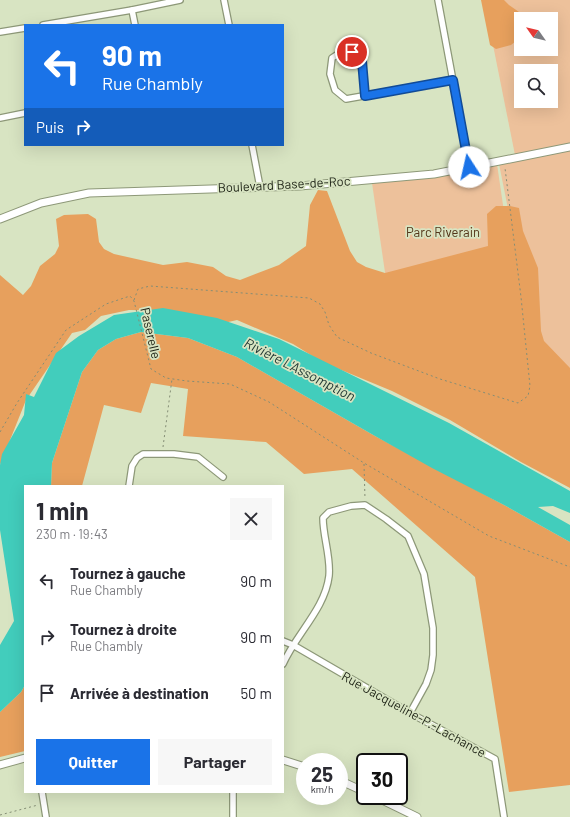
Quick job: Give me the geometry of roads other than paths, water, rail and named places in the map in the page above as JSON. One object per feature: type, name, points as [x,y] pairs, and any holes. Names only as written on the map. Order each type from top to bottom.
[{"type":"street","points":[[49,24],[180,0]]},
{"type":"street","points":[[224,0],[229,24]]},
{"type":"street","points":[[438,0],[469,167]]},
{"type":"street","points":[[132,10],[135,24]]},
{"type":"street","points":[[0,32],[24,28]]},
{"type":"street","points":[[365,96],[362,61],[352,52],[342,52],[332,58],[330,74],[334,90],[346,99],[365,96],[453,80]]},
{"type":"street","points":[[0,118],[24,113]]},
{"type":"street","points":[[252,146],[260,187]]},
{"type":"street","name":"Boulevard Base-de-Roc","points":[[0,219],[41,203],[89,193],[300,186],[434,174],[570,147]]},
{"type":"street","points":[[130,485],[132,466],[137,458],[143,454],[198,457],[223,478]]},
{"type":"street","points":[[284,662],[293,645],[322,600],[329,576],[323,518],[329,512],[351,506],[365,505],[408,536],[424,574],[433,628],[433,655],[431,670],[426,684],[410,713]]},
{"type":"street","name":"Rue Jacqueline-P.-Lachance","points":[[284,641],[293,645],[410,713],[495,759],[504,817]]},
{"type":"street","points":[[0,765],[24,758]]},
{"type":"street","points":[[284,760],[296,764]]},
{"type":"street","points":[[42,793],[46,817]]},
{"type":"street","points":[[233,793],[233,817]]},
{"type":"street","points":[[392,805],[417,817]]},
{"type":"water","name":"Rivière L'Assomption","points":[[163,308],[217,318],[279,339],[449,423],[570,491],[570,513],[553,506],[538,507],[570,525],[570,542],[504,505],[432,468],[237,357],[188,338],[141,332],[116,339],[98,350],[82,372],[52,463],[51,485],[24,485],[24,687],[21,692],[0,712],[0,645],[14,621],[0,530],[0,465],[2,454],[24,415],[26,394],[34,397],[56,353],[79,336],[114,315]]},
{"type":"park label","name":"Parc Riverain","points":[[443,232]]}]
